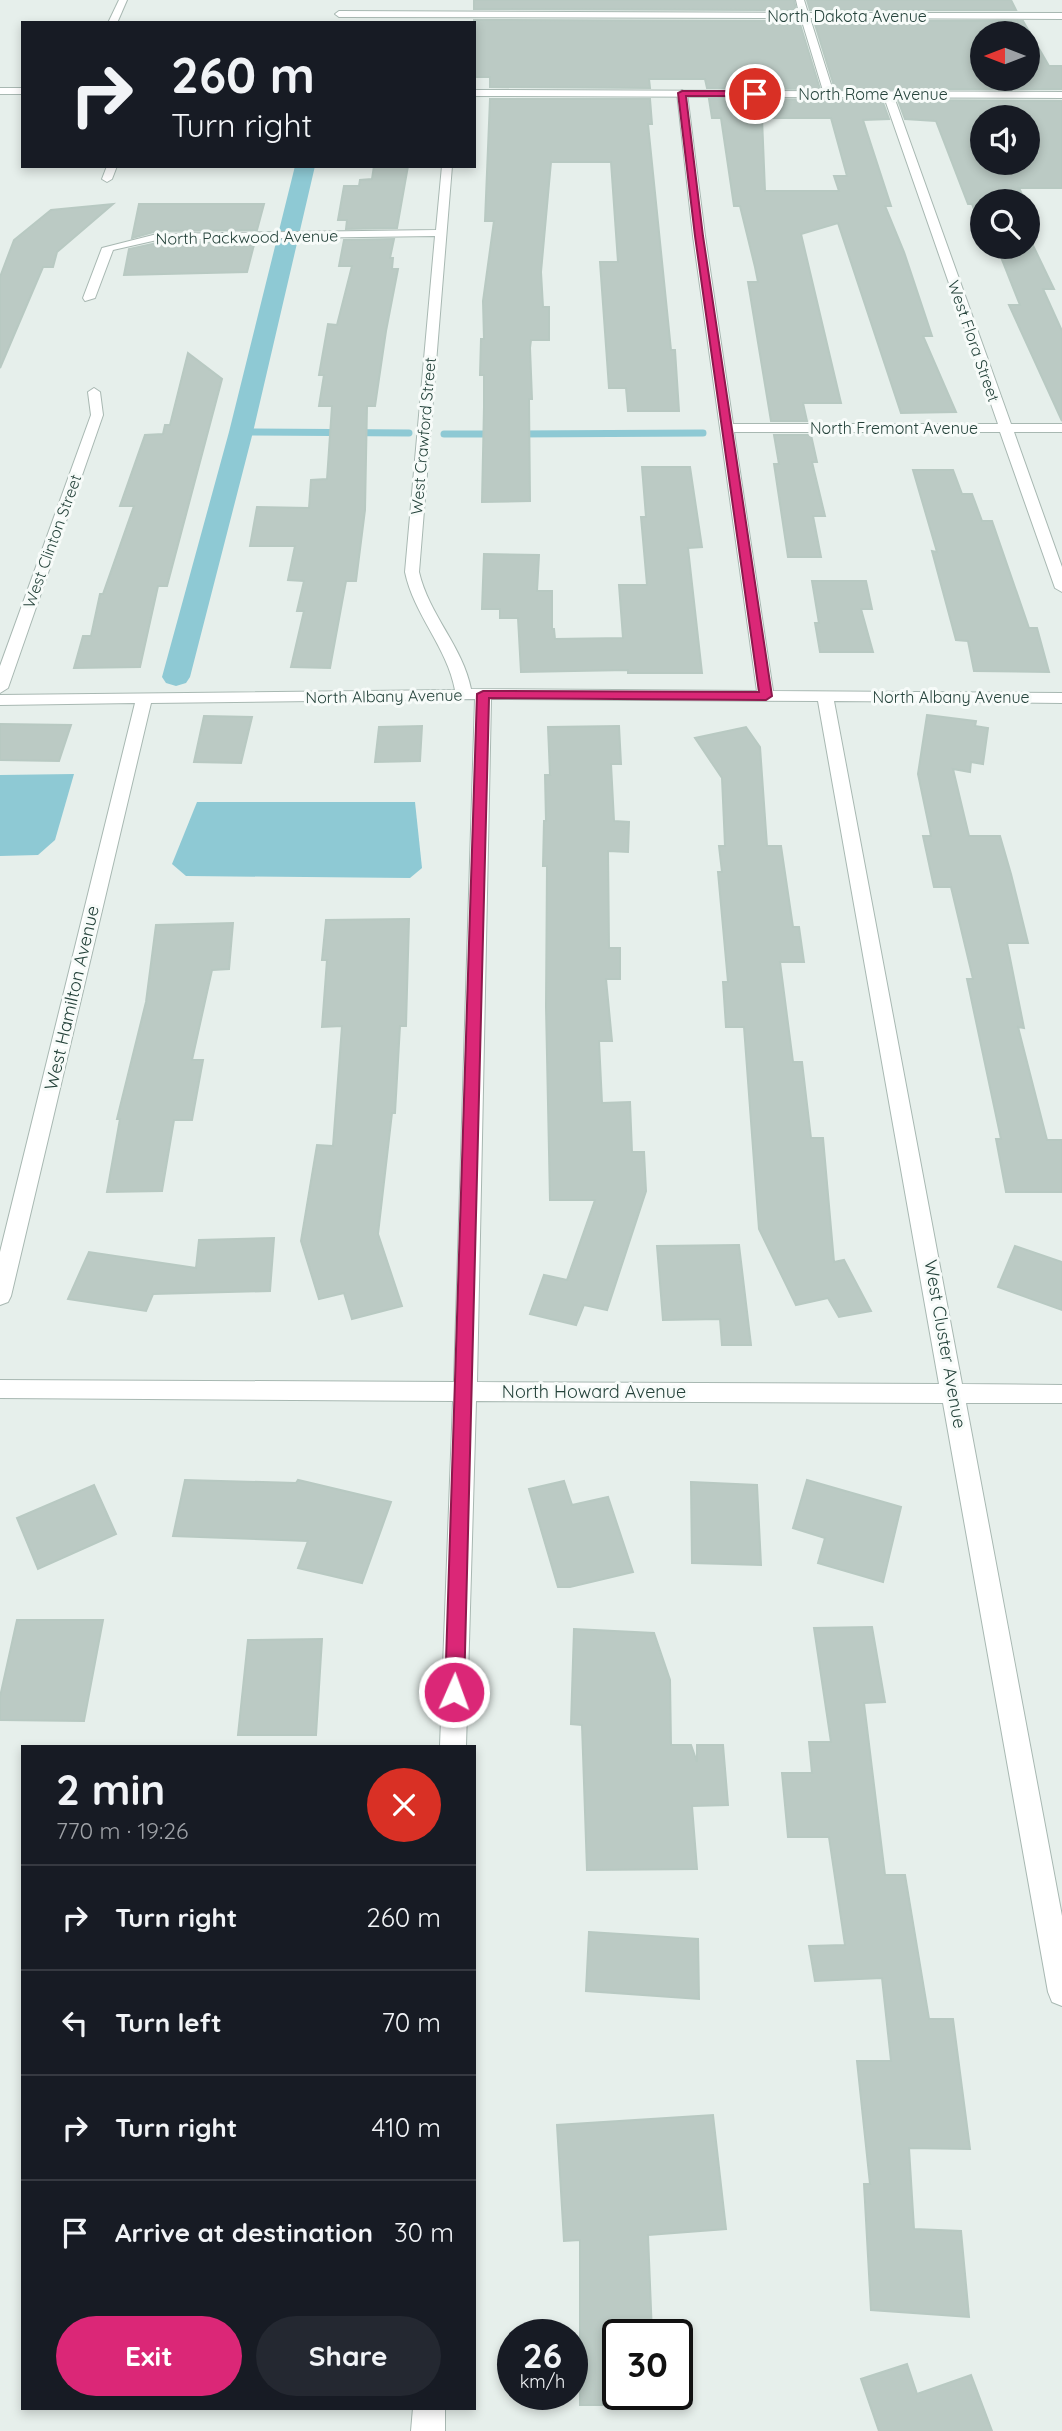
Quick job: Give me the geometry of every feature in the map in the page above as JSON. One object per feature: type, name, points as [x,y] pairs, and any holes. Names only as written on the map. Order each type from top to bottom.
[{"type":"street","points":[[112,21],[122,0]]},
{"type":"street","points":[[338,18],[342,0]]},
{"type":"street","points":[[800,0],[829,94]]},
{"type":"street","name":"North Dakota Avenue","points":[[338,18],[1062,16]]},
{"type":"street","points":[[0,91],[21,91]]},
{"type":"street","name":"North Rome Avenue","points":[[476,93],[1062,95]]},
{"type":"street","points":[[682,93],[726,428],[766,696]]},
{"type":"street","name":"West Flora Street","points":[[888,94],[1062,588]]},
{"type":"street","points":[[107,179],[111,168]]},
{"type":"street","name":"West Crawford Street","points":[[447,168],[412,572],[419,602],[473,694],[465,1392],[453,1745]]},
{"type":"street","name":"North Packwood Avenue","points":[[89,298],[108,248],[157,237],[440,233]]},
{"type":"street","name":"West Clinton Street","points":[[0,688],[97,415],[94,392]]},
{"type":"street","name":"North Fremont Avenue","points":[[726,428],[1062,428]]},
{"type":"street","name":"North Albany Avenue","points":[[0,699],[473,694],[1062,698]]},
{"type":"street","name":"West Cluster Avenue","points":[[825,696],[1062,1992]]},
{"type":"street","name":"West Hamilton Avenue","points":[[0,1296],[144,699]]},
{"type":"street","name":"North Howard Avenue","points":[[0,1389],[1062,1394]]},
{"type":"street","points":[[428,2431],[429,2410]]},
{"type":"water","points":[[74,774],[55,840],[38,855],[0,856],[0,775]]},
{"type":"water","points":[[197,802],[415,802],[422,868],[410,878],[186,876],[172,864]]},
{"type":"building","points":[[474,0],[794,0],[796,10],[474,9]]},
{"type":"building","points":[[807,0],[1011,0],[1016,10],[810,10]]},
{"type":"building","points":[[474,21],[799,21],[820,89],[707,88],[705,79],[649,79],[650,88],[490,87],[490,77],[476,77]]},
{"type":"building","points":[[814,21],[970,21],[970,89],[835,89]]},
{"type":"building","points":[[1040,50],[1049,66],[1062,66],[1062,89],[1040,89]]},
{"type":"building","points":[[490,99],[650,99],[652,124],[648,124],[671,350],[675,350],[679,411],[628,411],[626,388],[609,388],[600,262],[618,262],[611,162],[551,162],[541,272],[543,307],[549,307],[549,340],[531,340],[530,348],[530,501],[482,502],[484,375],[480,375],[481,339],[484,339],[483,301],[494,221],[485,221]]},
{"type":"building","points":[[709,99],[882,100],[889,119],[863,120],[891,206],[885,206],[904,252],[932,336],[923,336],[956,412],[901,413],[838,223],[801,234],[841,403],[803,403],[807,421],[771,421],[748,282],[758,282],[740,206],[734,206],[721,118],[712,118]],"holes":[[[762,118],[831,118],[847,176],[834,176],[839,191],[765,191]]]},
{"type":"building","points":[[898,100],[1062,101],[1062,188],[970,189],[968,204],[936,121],[905,119]]},
{"type":"building","points":[[374,168],[408,168],[397,228],[346,229],[347,220],[338,220],[344,186],[359,186],[360,180],[372,179]]},
{"type":"building","points":[[113,204],[57,252],[53,267],[43,267],[0,368],[0,277],[14,240],[51,210]]},
{"type":"building","points":[[139,204],[264,204],[257,230],[157,231],[132,238]]},
{"type":"building","points":[[394,239],[390,258],[393,258],[392,269],[398,269],[375,406],[367,406],[365,510],[356,581],[346,581],[330,668],[291,667],[304,611],[297,611],[304,581],[288,580],[295,546],[250,546],[257,507],[309,508],[311,480],[327,479],[332,406],[319,406],[324,375],[319,375],[328,324],[337,325],[352,266],[339,266],[344,240]]},
{"type":"building","points":[[255,241],[247,272],[124,275],[129,249],[157,243]]},
{"type":"building","points":[[1002,259],[1040,259],[1054,289],[1043,289],[1062,331],[1062,421],[1009,305],[1020,305]]},
{"type":"building","points":[[188,353],[222,379],[167,586],[158,586],[140,667],[74,668],[83,636],[91,636],[100,594],[103,594],[134,506],[120,506],[145,435],[163,434],[165,425],[170,425]]},
{"type":"building","points":[[774,435],[811,435],[817,462],[812,462],[825,516],[813,516],[821,557],[788,557],[774,464],[779,464]]},
{"type":"building","points":[[642,467],[690,467],[702,547],[688,548],[702,673],[628,673],[628,670],[521,672],[518,618],[500,618],[500,609],[482,609],[484,554],[539,555],[537,591],[552,591],[552,629],[555,639],[623,638],[619,585],[647,585],[641,517],[646,517]]},
{"type":"building","points":[[913,470],[953,470],[962,494],[972,494],[982,521],[992,521],[1029,628],[1037,628],[1049,672],[974,671],[968,641],[956,640],[932,551],[937,552]]},
{"type":"building","points":[[812,581],[866,581],[872,609],[861,609],[873,652],[820,652],[815,623],[819,623]]},
{"type":"building","points":[[927,715],[976,721],[975,726],[988,728],[983,764],[971,762],[970,772],[953,769],[969,836],[1000,836],[1011,874],[1028,943],[1007,943],[1024,1028],[1018,1027],[1047,1140],[1062,1140],[1062,1192],[1006,1192],[996,1139],[1001,1139],[967,979],[973,979],[951,887],[934,887],[923,836],[931,836],[918,774]]},
{"type":"building","points":[[204,716],[252,717],[241,763],[194,762]]},
{"type":"building","points":[[0,724],[71,725],[59,761],[0,760]]},
{"type":"building","points":[[422,726],[420,761],[375,762],[379,727]]},
{"type":"building","points":[[619,726],[621,764],[611,764],[614,821],[629,822],[628,852],[608,851],[609,948],[620,948],[620,979],[606,979],[612,1041],[599,1041],[602,1103],[630,1102],[632,1152],[644,1152],[646,1191],[607,1310],[584,1305],[576,1325],[530,1314],[544,1275],[567,1280],[595,1200],[550,1200],[546,1007],[547,866],[543,866],[545,775],[550,775],[548,727]]},
{"type":"building","points":[[746,727],[760,747],[767,846],[781,846],[793,927],[799,927],[804,962],[780,962],[793,1062],[802,1062],[811,1138],[823,1138],[834,1262],[844,1260],[871,1311],[839,1317],[828,1298],[796,1305],[759,1229],[744,1027],[726,1027],[723,982],[728,982],[718,872],[722,872],[719,846],[725,846],[722,778],[695,738]]},
{"type":"building","points":[[409,919],[406,1026],[400,1026],[395,1113],[392,1113],[378,1234],[402,1306],[352,1319],[344,1293],[319,1299],[301,1241],[317,1145],[333,1146],[342,1026],[322,1027],[327,960],[322,960],[326,920]]},
{"type":"building","points":[[233,923],[229,969],[212,970],[192,1060],[203,1060],[192,1120],[174,1120],[162,1191],[107,1192],[120,1119],[117,1119],[146,1002],[156,925]]},
{"type":"building","points":[[274,1238],[270,1291],[153,1294],[146,1311],[68,1299],[89,1252],[196,1268],[199,1240]]},
{"type":"building","points":[[739,1245],[751,1345],[722,1345],[720,1319],[663,1320],[657,1246]]},
{"type":"building","points":[[1015,1246],[1062,1262],[1062,1310],[998,1287]]},
{"type":"building","points":[[185,1480],[296,1483],[298,1480],[391,1502],[362,1583],[298,1568],[308,1541],[173,1536]]},
{"type":"building","points":[[807,1480],[901,1507],[883,1582],[818,1563],[825,1538],[793,1528]]},
{"type":"building","points":[[564,1481],[572,1505],[608,1497],[633,1572],[570,1587],[558,1587],[529,1489]]},
{"type":"building","points":[[691,1482],[757,1485],[761,1565],[692,1563]]},
{"type":"building","points":[[94,1485],[116,1534],[38,1569],[17,1518]]},
{"type":"building","points":[[17,1620],[103,1620],[84,1721],[0,1720],[0,1697]]},
{"type":"building","points":[[872,1627],[885,1702],[864,1703],[885,1875],[905,1875],[929,2019],[953,2019],[970,2149],[909,2148],[914,2229],[961,2231],[969,2317],[871,2310],[864,2184],[870,2184],[857,2061],[891,2061],[882,1978],[815,1981],[809,1946],[845,1945],[829,1837],[788,1837],[782,1773],[812,1773],[809,1742],[831,1742],[814,1628]]},
{"type":"building","points":[[574,1629],[654,1633],[670,1680],[671,1745],[691,1745],[697,1762],[697,1745],[723,1745],[728,1805],[692,1806],[697,1869],[587,1870],[582,1725],[571,1724]]},
{"type":"building","points":[[322,1639],[316,1735],[238,1735],[248,1640]]},
{"type":"building","points":[[589,1932],[698,1939],[699,1999],[586,1991]]},
{"type":"building","points":[[713,2115],[726,2229],[648,2235],[651,2319],[602,2319],[602,2405],[588,2405],[588,2319],[580,2319],[580,2240],[564,2241],[557,2125]]},
{"type":"building","points":[[907,2364],[917,2394],[971,2375],[992,2431],[879,2431],[861,2379]]},
{"type":"waterway","points":[[176,677],[241,432],[305,168]]},
{"type":"waterway","points":[[241,432],[409,433]]},
{"type":"waterway","points":[[517,434],[703,433]]},
{"type":"waterway","points":[[444,434],[497,434]]},
{"type":"route","points":[[454,1692],[465,1392],[483,694],[766,696],[699,236],[682,93],[755,94]]}]
